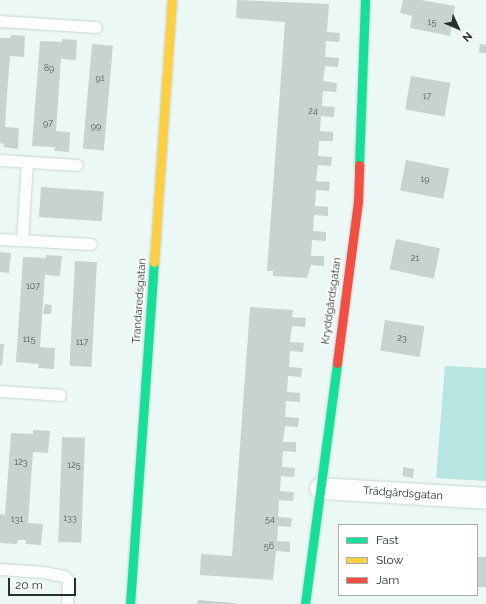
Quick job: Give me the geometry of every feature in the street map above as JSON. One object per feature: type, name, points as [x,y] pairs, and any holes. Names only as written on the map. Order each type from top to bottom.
[{"type":"street","name":"Trandaredsgatan","points":[[130,604],[172,0]]},
{"type":"street","name":"Kryddgårdsgatan","points":[[305,604],[358,202],[365,0]]},
{"type":"street","name":"Trädgårdsgatan","points":[[320,488],[486,498]]},
{"type":"lane","points":[[0,21],[96,27]]},
{"type":"lane","points":[[0,160],[77,165]]},
{"type":"lane","points":[[22,240],[27,162]]},
{"type":"lane","points":[[0,239],[91,244]]},
{"type":"lane","points":[[0,391],[60,396]]},
{"type":"lane","points":[[0,569],[43,572],[64,576],[68,580],[67,604]]},
{"type":"shaded area","points":[[445,366],[486,368],[486,481],[436,478]]},
{"type":"building","points":[[237,0],[329,4],[327,32],[340,33],[339,42],[326,41],[325,57],[339,58],[338,67],[325,66],[323,81],[337,83],[336,92],[323,91],[322,106],[335,107],[334,117],[321,116],[320,131],[333,132],[333,141],[319,141],[318,156],[332,157],[331,166],[318,165],[316,181],[330,182],[329,191],[316,190],[315,206],[328,207],[328,216],[314,215],[313,231],[326,232],[326,241],[312,240],[311,256],[324,256],[324,266],[311,265],[307,278],[273,276],[273,271],[267,271],[285,22],[236,18]]},
{"type":"building","points":[[403,0],[421,0],[455,6],[450,36],[410,28],[412,16],[400,13]]},
{"type":"building","points":[[11,35],[25,36],[24,57],[10,56],[5,127],[19,128],[18,149],[3,147],[4,144],[0,143],[0,38],[10,38]]},
{"type":"building","points":[[62,39],[77,40],[76,60],[61,59],[56,131],[70,132],[69,152],[54,151],[55,147],[32,146],[40,41],[62,42]]},
{"type":"building","points":[[92,44],[113,46],[104,150],[83,149]]},
{"type":"building","points":[[480,44],[486,45],[486,53],[479,53]]},
{"type":"building","points":[[411,76],[450,83],[444,116],[405,109]]},
{"type":"building","points":[[406,160],[449,168],[443,199],[400,190]]},
{"type":"building","points":[[41,187],[104,191],[102,221],[39,217]]},
{"type":"building","points":[[396,239],[440,248],[434,279],[390,269]]},
{"type":"building","points":[[0,252],[11,253],[9,273],[0,272]]},
{"type":"building","points":[[46,255],[62,256],[60,276],[45,275],[40,347],[55,348],[54,369],[38,368],[39,364],[16,362],[23,257],[46,258]]},
{"type":"building","points":[[75,261],[97,262],[91,367],[70,366]]},
{"type":"building","points":[[45,304],[52,305],[51,314],[43,314]]},
{"type":"building","points":[[250,307],[293,310],[292,317],[306,318],[305,327],[292,326],[290,342],[304,343],[303,352],[290,351],[289,367],[302,368],[301,377],[288,376],[287,392],[300,393],[300,402],[286,401],[285,417],[299,418],[298,427],[285,426],[283,442],[296,442],[296,452],[283,451],[282,467],[295,468],[294,477],[281,476],[280,491],[294,492],[293,501],[279,500],[278,517],[292,518],[291,527],[278,526],[277,541],[290,542],[290,552],[276,551],[273,580],[200,575],[201,554],[232,556]]},
{"type":"building","points":[[385,320],[425,326],[420,357],[380,351]]},
{"type":"building","points":[[0,344],[4,344],[2,366],[0,365]]},
{"type":"building","points":[[33,430],[50,431],[48,453],[33,452],[28,523],[43,524],[41,545],[26,544],[26,540],[18,540],[17,544],[0,543],[0,514],[5,515],[11,433],[33,434]]},
{"type":"building","points":[[62,437],[85,438],[81,543],[58,542]]},
{"type":"building","points":[[403,467],[414,469],[413,478],[403,476]]},
{"type":"building","points":[[478,557],[486,557],[486,587],[478,587]]},
{"type":"building","points":[[198,600],[235,603],[235,604],[197,604]]},
{"type":"traffic: fast","points":[[359,165],[365,0]]},
{"type":"traffic: fast","points":[[130,604],[154,262]]},
{"type":"traffic: fast","points":[[305,604],[337,363]]},
{"type":"traffic: slow","points":[[154,262],[172,0]]},
{"type":"traffic: jam","points":[[337,363],[358,202],[359,165]]}]
